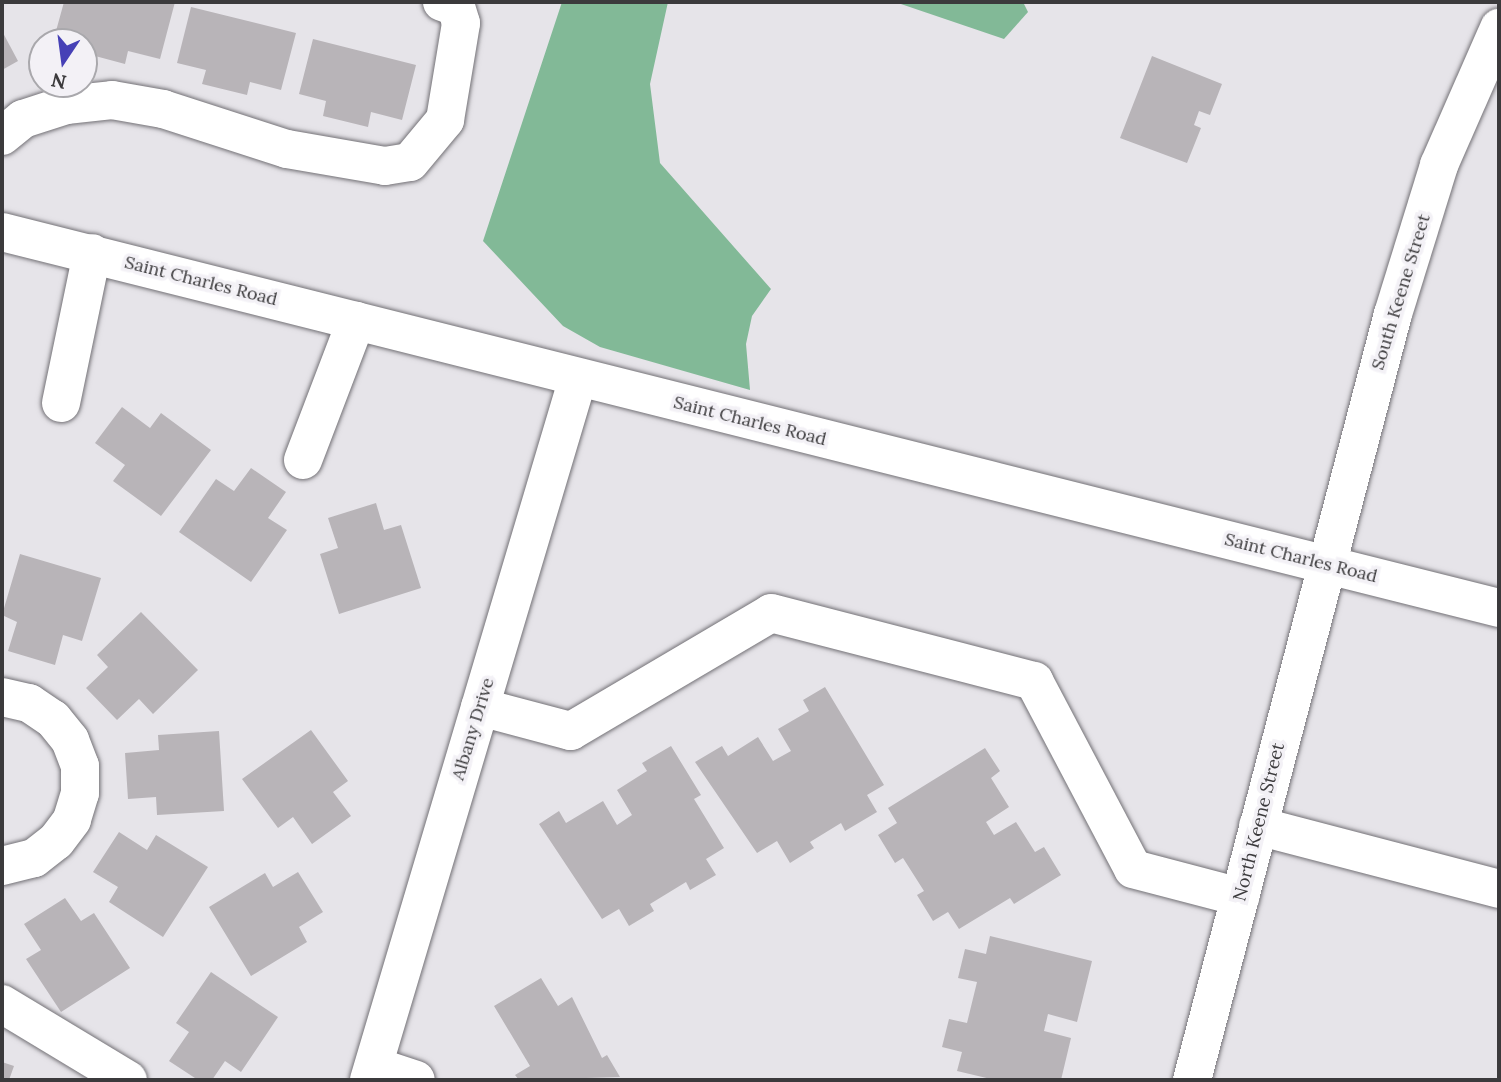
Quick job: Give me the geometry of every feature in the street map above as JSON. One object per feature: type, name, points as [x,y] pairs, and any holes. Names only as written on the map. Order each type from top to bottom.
[{"type":"street","points":[[2,136],[23,120],[66,104],[112,100],[163,109],[286,149],[385,166],[410,162],[445,120],[461,23],[456,7],[442,2]]},
{"type":"street","name":"South Keene Street","points":[[1325,564],[1392,314],[1439,165],[1499,28]]},
{"type":"street","name":"Saint Charles Road","points":[[2,232],[1499,608]]},
{"type":"street","points":[[61,403],[92,253]]},
{"type":"street","points":[[303,460],[356,321]]},
{"type":"street","name":"Albany Drive","points":[[372,1073],[578,378]]},
{"type":"street","name":"North Keene Street","points":[[1192,1080],[1325,564]]},
{"type":"street","points":[[480,707],[571,731],[771,613],[1034,681],[1133,869],[1240,897]]},
{"type":"street","points":[[2,697],[29,703],[53,719],[70,740],[80,766],[80,793],[72,820],[56,841],[34,858],[2,866]]},
{"type":"street","points":[[1258,826],[1493,876]]},
{"type":"street","points":[[2,1004],[128,1080]]},
{"type":"street","points":[[372,1073],[416,1080]]},
{"type":"green space","points":[[562,2],[668,2],[650,84],[660,163],[771,289],[752,316],[746,344],[750,390],[600,347],[563,326],[483,241]]},
{"type":"green space","points":[[895,2],[1023,2],[1028,12],[1004,39]]},
{"type":"building","points":[[64,2],[175,2],[160,59],[128,51],[125,64],[98,57],[98,28],[57,28]]},
{"type":"building","points":[[191,7],[296,33],[281,90],[250,82],[247,95],[202,84],[206,70],[177,63]]},
{"type":"building","points":[[2,31],[18,61],[2,70]]},
{"type":"building","points":[[313,39],[416,65],[402,120],[371,112],[368,127],[323,116],[326,101],[299,94]]},
{"type":"building","points":[[1152,56],[1222,84],[1210,115],[1199,111],[1194,125],[1201,128],[1187,163],[1120,138]]},
{"type":"building","points":[[122,407],[150,428],[161,413],[211,450],[161,516],[113,481],[125,465],[95,443]]},
{"type":"building","points":[[251,468],[286,492],[268,518],[287,530],[251,582],[179,532],[216,479],[234,491]]},
{"type":"building","points":[[376,503],[384,530],[401,525],[421,588],[339,614],[320,554],[338,548],[328,518]]},
{"type":"building","points":[[20,554],[101,578],[82,641],[63,635],[55,665],[8,651],[17,622],[2,615]]},
{"type":"building","points":[[141,612],[198,670],[153,714],[139,699],[117,720],[86,688],[108,667],[97,655]]},
{"type":"building","points":[[825,687],[884,785],[867,795],[877,812],[845,831],[841,823],[810,842],[814,848],[790,863],[777,841],[757,853],[695,762],[722,746],[728,756],[758,737],[773,761],[791,751],[778,729],[809,711],[803,700]]},
{"type":"building","points":[[311,730],[348,781],[333,792],[351,816],[312,844],[293,817],[278,828],[242,779]]},
{"type":"building","points":[[219,731],[224,811],[157,815],[156,797],[128,799],[125,753],[159,750],[158,735]]},
{"type":"building","points":[[671,746],[701,795],[694,799],[724,848],[706,859],[716,875],[690,890],[686,882],[650,904],[654,911],[629,926],[619,909],[602,919],[539,824],[559,811],[566,823],[603,801],[617,825],[632,815],[617,790],[647,771],[642,763]]},
{"type":"building","points":[[985,748],[1000,771],[991,778],[1009,807],[986,822],[994,835],[1016,822],[1035,852],[1044,847],[1061,875],[1014,904],[1010,898],[959,929],[948,912],[933,921],[917,895],[924,891],[903,858],[895,863],[878,835],[897,823],[888,808]]},
{"type":"building","points":[[119,832],[147,850],[156,835],[208,867],[163,937],[109,902],[118,887],[93,872]]},
{"type":"building","points":[[298,872],[323,912],[299,927],[307,942],[251,976],[209,907],[265,873],[273,887]]},
{"type":"building","points":[[65,898],[81,921],[94,913],[130,968],[61,1012],[26,959],[41,950],[24,924]]},
{"type":"building","points":[[990,936],[1092,961],[1077,1022],[1048,1014],[1044,1031],[1071,1038],[1061,1080],[995,1080],[957,1071],[962,1052],[942,1047],[949,1019],[967,1023],[977,982],[958,978],[965,949],[986,954]]},
{"type":"building","points":[[211,972],[278,1017],[241,1072],[225,1061],[212,1080],[198,1080],[169,1061],[189,1032],[176,1023]]},
{"type":"building","points":[[541,978],[558,1006],[572,997],[602,1058],[607,1055],[620,1077],[519,1080],[515,1075],[530,1066],[494,1006]]},
{"type":"building","points":[[2,1062],[14,1066],[9,1080],[2,1080]]}]
